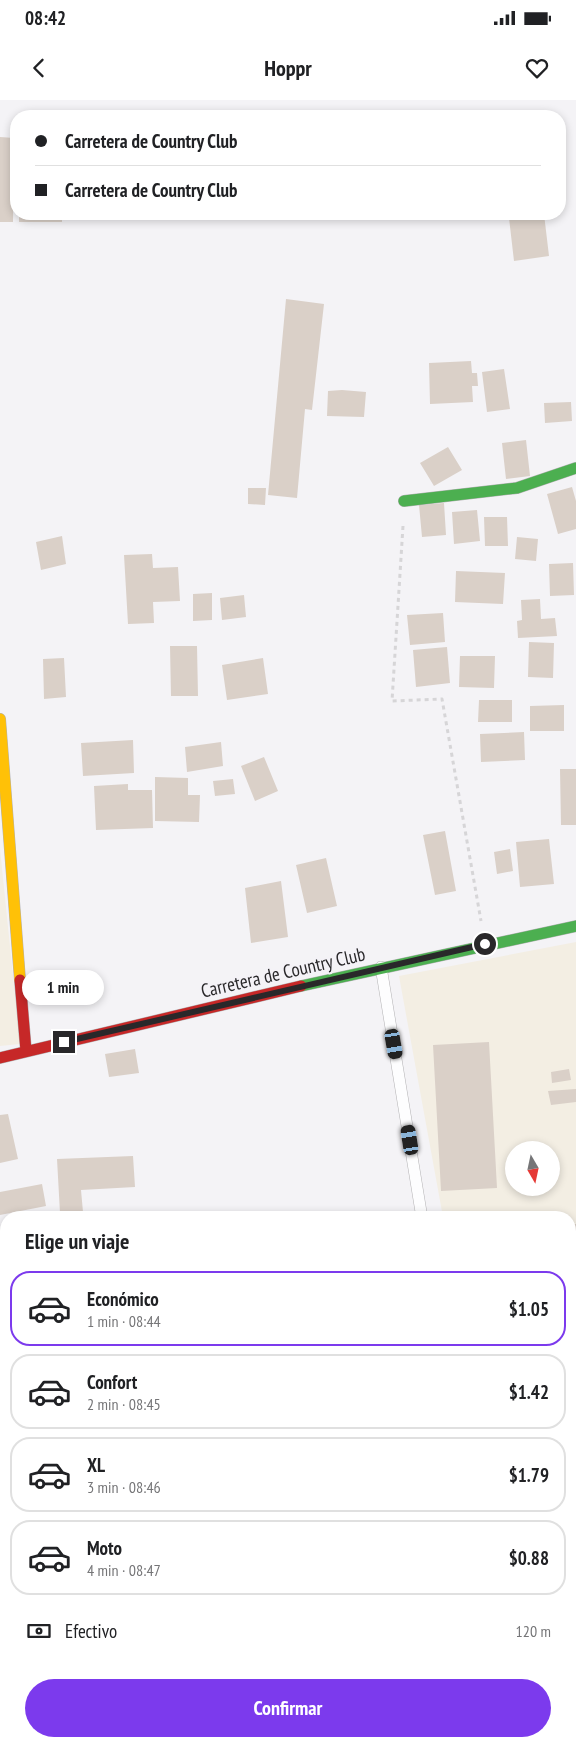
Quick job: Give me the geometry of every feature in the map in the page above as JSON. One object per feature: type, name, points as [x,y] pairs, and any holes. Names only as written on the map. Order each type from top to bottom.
[{"type":"street","points":[[404,502],[517,488],[576,468]]},
{"type":"street","points":[[0,719],[26,1051]]},
{"type":"street","name":"Carretera de Country Club","points":[[0,1058],[381,967],[576,926]]},
{"type":"lane","points":[[381,967],[421,1211]]},
{"type":"path","points":[[404,502],[392,701],[442,698],[485,944]]},
{"type":"shaded area","points":[[0,849],[20,1044],[0,1046]]},
{"type":"shaded area","points":[[576,942],[576,1211],[442,1211],[399,976]]},
{"type":"building","points":[[0,137],[10,138],[10,220],[13,220],[13,222],[0,222]]},
{"type":"building","points":[[19,220],[62,220],[62,222],[19,222]]},
{"type":"building","points":[[509,220],[545,220],[549,256],[514,261]]},
{"type":"building","points":[[286,299],[324,304],[312,410],[305,409],[297,498],[268,495]]},
{"type":"building","points":[[471,361],[472,373],[477,373],[478,386],[472,386],[473,402],[430,404],[429,363]]},
{"type":"building","points":[[504,369],[510,409],[487,412],[482,372]]},
{"type":"building","points":[[328,391],[366,392],[364,417],[327,416]]},
{"type":"building","points":[[571,402],[572,421],[545,423],[544,403]]},
{"type":"building","points":[[526,440],[530,476],[506,479],[502,443]]},
{"type":"building","points":[[448,447],[462,470],[434,486],[420,463]]},
{"type":"building","points":[[572,487],[576,501],[576,529],[558,534],[547,494]]},
{"type":"building","points":[[248,488],[266,488],[265,505],[248,504]]},
{"type":"building","points":[[444,503],[446,535],[422,537],[419,505]]},
{"type":"building","points":[[477,510],[480,541],[454,544],[452,512]]},
{"type":"building","points":[[484,517],[507,517],[508,546],[485,546]]},
{"type":"building","points":[[62,536],[66,564],[41,570],[36,542]]},
{"type":"building","points":[[517,537],[538,539],[536,561],[515,559]]},
{"type":"building","points":[[152,554],[153,568],[178,567],[180,601],[153,602],[154,623],[128,624],[124,555]]},
{"type":"building","points":[[573,563],[574,595],[550,596],[549,564]]},
{"type":"building","points":[[456,571],[505,573],[503,604],[455,602]]},
{"type":"building","points":[[212,593],[212,620],[193,621],[193,594]]},
{"type":"building","points":[[244,595],[246,617],[222,620],[220,598]]},
{"type":"building","points":[[540,599],[541,619],[555,618],[557,636],[518,638],[517,621],[522,620],[521,600]]},
{"type":"building","points":[[443,613],[445,642],[410,645],[407,615]]},
{"type":"building","points":[[529,642],[554,643],[553,678],[528,677]]},
{"type":"building","points":[[170,646],[197,646],[198,696],[171,696]]},
{"type":"building","points":[[447,647],[450,683],[416,687],[413,650]]},
{"type":"building","points":[[460,656],[495,656],[494,688],[459,687]]},
{"type":"building","points":[[64,658],[66,697],[44,699],[43,659]]},
{"type":"building","points":[[263,658],[268,694],[227,700],[222,665]]},
{"type":"building","points":[[479,700],[512,700],[512,722],[478,722]]},
{"type":"building","points":[[564,705],[564,731],[530,731],[530,706]]},
{"type":"building","points":[[524,732],[525,760],[481,762],[480,734]]},
{"type":"building","points":[[133,740],[134,773],[83,776],[81,743]]},
{"type":"building","points":[[221,742],[223,766],[187,772],[185,747]]},
{"type":"building","points":[[264,757],[278,791],[255,801],[241,766]]},
{"type":"building","points":[[560,769],[576,769],[576,825],[561,825]]},
{"type":"building","points":[[155,777],[188,778],[188,795],[200,795],[199,822],[155,821]]},
{"type":"building","points":[[233,779],[235,794],[215,796],[213,781]]},
{"type":"building","points":[[128,784],[128,790],[152,790],[153,828],[96,830],[94,786]]},
{"type":"building","points":[[445,831],[456,891],[435,895],[423,835]]},
{"type":"building","points":[[549,839],[554,884],[520,887],[516,842]]},
{"type":"building","points":[[510,849],[513,871],[497,874],[494,852]]},
{"type":"building","points":[[326,858],[337,906],[307,913],[296,865]]},
{"type":"building","points":[[281,881],[288,937],[251,943],[245,888]]},
{"type":"building","points":[[489,1042],[497,1188],[441,1191],[433,1045]]},
{"type":"building","points":[[135,1049],[139,1073],[109,1077],[105,1054]]},
{"type":"building","points":[[569,1069],[571,1080],[552,1083],[551,1072]]},
{"type":"building","points":[[576,1089],[576,1102],[551,1105],[548,1091]]},
{"type":"building","points":[[8,1114],[18,1159],[0,1163],[0,1115]]},
{"type":"building","points":[[133,1156],[135,1187],[81,1190],[83,1211],[60,1211],[57,1159]]},
{"type":"building","points":[[42,1184],[46,1206],[20,1211],[0,1211],[0,1192]]},
{"type":"traffic: fast","points":[[404,501],[517,488],[576,468]]},
{"type":"traffic: fast","points":[[301,986],[576,926]]},
{"type":"traffic: slow","points":[[0,719],[20,980]]},
{"type":"traffic: jam","points":[[20,980],[26,1051]]},
{"type":"traffic: jam","points":[[0,1058],[301,986]]},
{"type":"route","points":[[64,1042],[485,944]]}]
